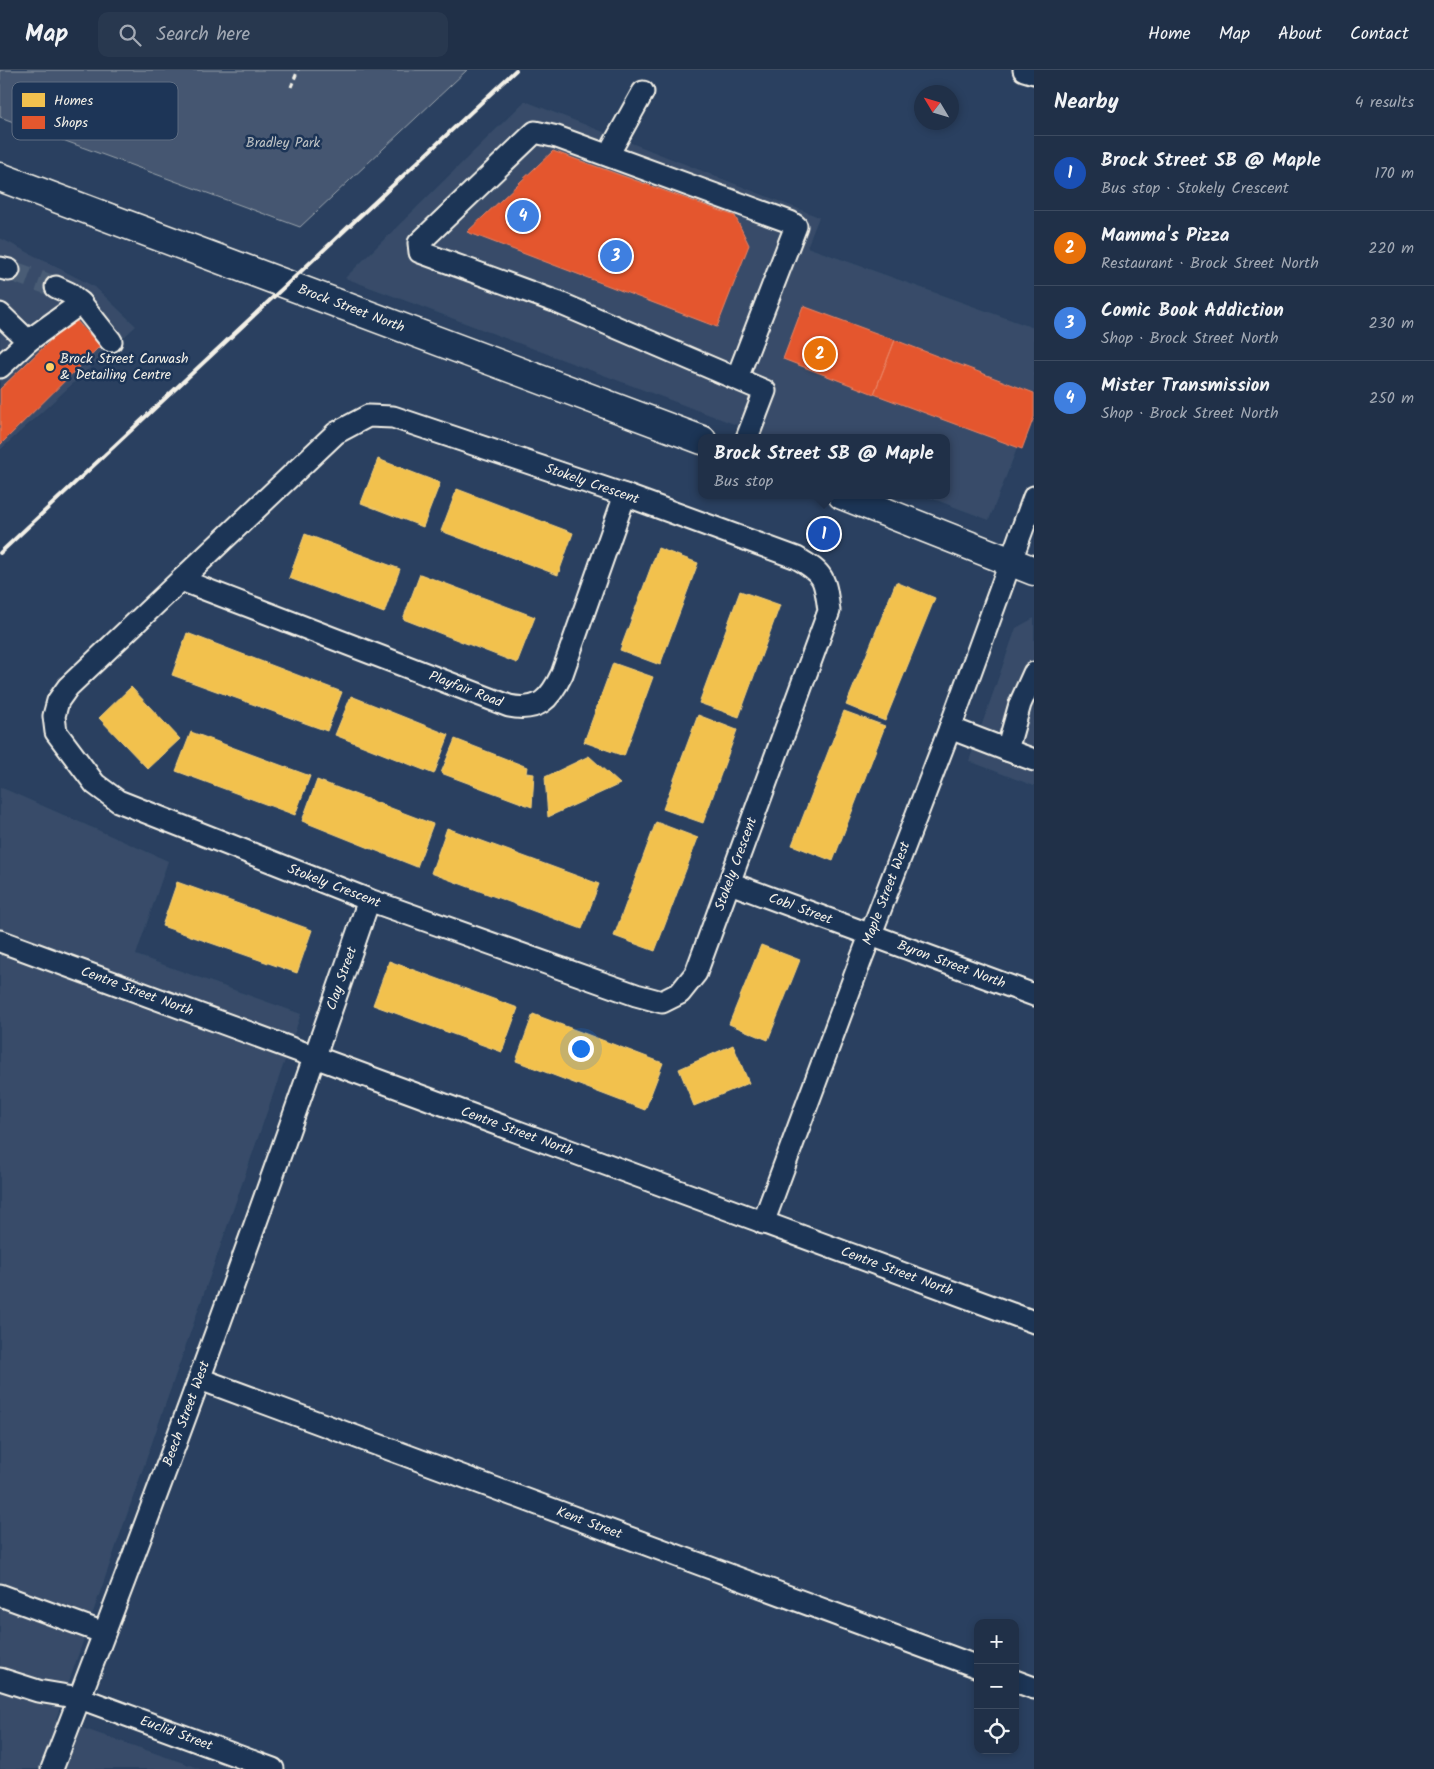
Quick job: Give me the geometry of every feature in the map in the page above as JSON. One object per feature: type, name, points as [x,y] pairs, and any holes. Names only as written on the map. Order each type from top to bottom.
[{"type":"main road","name":"Brock Street North","points":[[0,177],[698,439]]},
{"type":"main road","points":[[852,499],[1022,566]]},
{"type":"street","points":[[1024,70],[1034,73]]},
{"type":"street","points":[[608,155],[643,92]]},
{"type":"street","points":[[737,378],[796,226],[790,222],[608,155],[557,137],[535,132],[419,243],[420,252],[557,302],[765,390],[748,434]]},
{"type":"street","points":[[56,287],[69,293],[81,303],[111,341]]},
{"type":"street","points":[[3,359],[81,303]]},
{"type":"street","points":[[0,314],[28,341]]},
{"type":"street","name":"Stokely Crescent","points":[[368,416],[393,417],[625,495],[796,558],[815,569],[826,585],[829,611],[696,973],[680,993],[662,1002],[369,900],[118,801],[95,784],[56,732],[54,716],[58,701],[68,687],[181,580],[336,432],[368,416]]},
{"type":"street","name":"Playfair Road","points":[[181,580],[509,706],[524,709],[544,701],[554,690],[562,674],[625,495]]},
{"type":"street","name":"Maple Street West","points":[[763,1223],[870,935],[950,728],[1022,566],[1034,497]]},
{"type":"street","points":[[1007,750],[1020,704],[1034,673]]},
{"type":"street","points":[[950,728],[1034,760]]},
{"type":"street","name":"Cobl Street","points":[[730,883],[870,935]]},
{"type":"street","name":"Clay Street","points":[[315,1058],[369,900]]},
{"type":"street","name":"Byron Street North","points":[[870,935],[1034,995]]},
{"type":"street","name":"Centre Street North","points":[[0,941],[1034,1322]]},
{"type":"street","name":"Beech Street West","points":[[52,1769],[200,1379],[315,1058]]},
{"type":"street","name":"Kent Street","points":[[200,1379],[974,1666]]},
{"type":"street","points":[[0,1595],[104,1633]]},
{"type":"street","name":"Euclid Street","points":[[0,1679],[38,1691],[80,1698],[273,1769]]},
{"type":"street","points":[[1019,1682],[1034,1688]]},
{"type":"path","points":[[292,87],[298,70]]},
{"type":"shaded area","points":[[525,101],[819,217],[807,247],[1034,328],[1034,405],[989,520],[934,499],[950,499],[950,434],[760,434],[345,278]]},
{"type":"shaded area","points":[[0,238],[95,287],[136,326],[0,450]]},
{"type":"shaded area","points":[[1034,618],[1034,786],[969,761],[1016,628]]},
{"type":"shaded area","points":[[0,787],[168,861],[136,955],[301,1014],[56,1719],[201,1769],[0,1769]]},
{"type":"green space","name":"Bradley Park","points":[[0,70],[467,70],[300,227],[63,140],[178,140],[178,82],[12,82],[12,121],[0,117]]},
{"type":"building: Homes","points":[[378,459],[440,483],[423,527],[361,503]]},
{"type":"building: Homes","points":[[457,489],[573,533],[558,575],[441,531]]},
{"type":"building: Homes","points":[[305,534],[400,569],[384,613],[289,578]]},
{"type":"building: Homes","points":[[658,548],[698,563],[660,665],[620,650]]},
{"type":"building: Homes","points":[[420,574],[535,617],[517,663],[403,619]]},
{"type":"building: Homes","points":[[896,582],[935,598],[885,721],[846,705]]},
{"type":"building: Homes","points":[[740,591],[780,605],[739,717],[699,703]]},
{"type":"building: Homes","points":[[187,633],[342,692],[327,731],[172,675]]},
{"type":"building: Homes","points":[[613,663],[653,677],[624,756],[584,742]]},
{"type":"building: Homes","points":[[131,687],[180,739],[148,769],[99,718]]},
{"type":"building: Homes","points":[[351,696],[449,735],[434,774],[335,735]]},
{"type":"building: Homes","points":[[844,711],[885,726],[833,861],[792,845]]},
{"type":"building: Homes","points":[[698,715],[737,730],[703,823],[663,809]]},
{"type":"building: Homes","points":[[191,732],[310,776],[295,815],[176,771]]},
{"type":"building: Homes","points":[[455,739],[527,767],[526,773],[534,774],[532,807],[441,773]]},
{"type":"building: Homes","points":[[589,756],[620,784],[548,817],[545,777]]},
{"type":"building: Homes","points":[[317,780],[433,824],[417,867],[302,821]]},
{"type":"building: Homes","points":[[656,822],[698,838],[655,951],[614,936]]},
{"type":"building: Homes","points":[[447,828],[599,884],[582,929],[431,873]]},
{"type":"building: Homes","points":[[177,882],[312,930],[297,973],[162,926]]},
{"type":"building: Homes","points":[[761,945],[800,960],[768,1040],[729,1024]]},
{"type":"building: Homes","points":[[389,961],[518,1008],[502,1052],[373,1005]]},
{"type":"building: Homes","points":[[533,1014],[663,1063],[645,1110],[516,1061]]},
{"type":"building: Homes","points":[[733,1045],[749,1083],[694,1106],[679,1069]]},
{"type":"building: Shops","points":[[553,151],[735,216],[749,245],[717,327],[467,232]]},
{"type":"building: Shops","points":[[803,306],[895,340],[874,394],[783,359]]},
{"type":"building: Shops","name":"Brock Street Carwash & Detailing Centre","points":[[74,318],[100,346],[0,445],[0,389]]},
{"type":"building: Shops","points":[[895,340],[1034,393],[1034,417],[1022,449],[874,394]]},
{"type":"tunnel","points":[[9,270],[56,287]]},
{"type":"railway","points":[[0,553],[516,70]]},
{"type":"place","name":"Mister Transmission","points":[[523,216]]},
{"type":"place","name":"Comic Book Addiction","points":[[616,256]]},
{"type":"place","name":"Mamma's Pizza","points":[[820,354]]},
{"type":"place","name":"Brock Street Carwash & Detailing Centre","points":[[50,367]]},
{"type":"place","name":"Brock Street SB @ Maple","points":[[824,534]]}]
